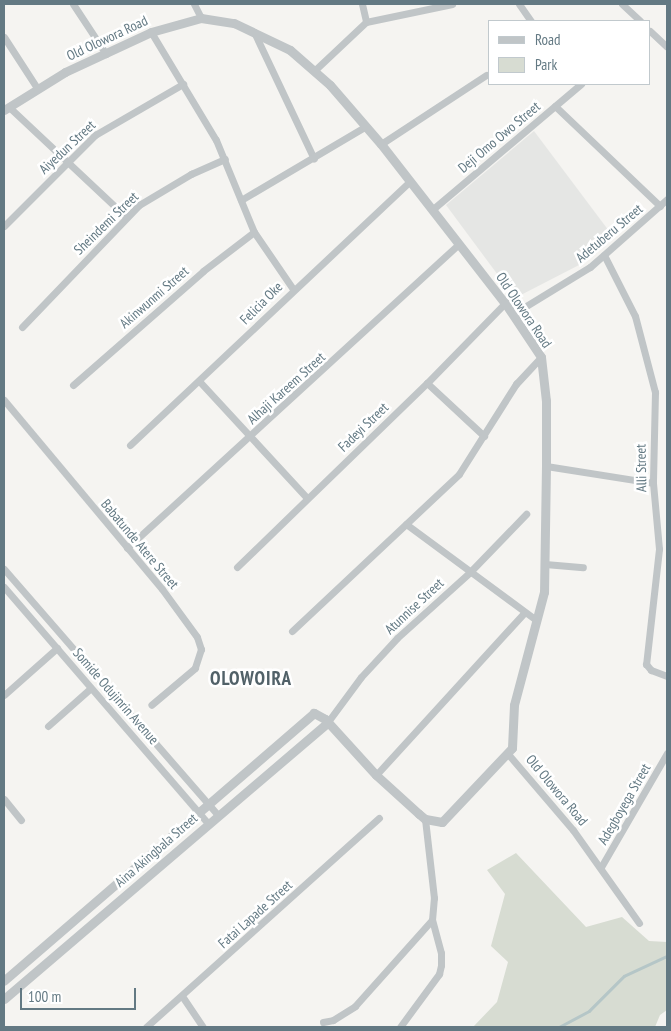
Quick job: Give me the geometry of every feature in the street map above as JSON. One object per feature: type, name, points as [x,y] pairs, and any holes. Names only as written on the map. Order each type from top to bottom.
[{"type":"street","points":[[73,4],[106,54]]},
{"type":"street","points":[[194,4],[201,18]]},
{"type":"street","points":[[362,4],[366,22]]},
{"type":"street","points":[[315,70],[366,22],[452,4]]},
{"type":"street","points":[[519,4],[530,20]]},
{"type":"street","points":[[622,4],[639,20]]},
{"type":"street","name":"Old Olowora Road","points":[[6,109],[36,88],[151,32],[201,18],[218,18],[254,32],[290,50],[315,70],[366,126],[433,208],[513,314],[541,357],[546,466],[544,592],[535,619],[514,705],[513,740],[508,754],[601,867],[639,923]]},
{"type":"street","points":[[151,32],[225,159],[254,232],[293,289]]},
{"type":"street","points":[[254,32],[314,159]]},
{"type":"street","points":[[651,33],[667,47]]},
{"type":"street","points":[[4,37],[36,88]]},
{"type":"street","points":[[381,144],[486,75]]},
{"type":"street","name":"Aiyedun Street","points":[[4,226],[66,162],[114,122],[183,84]]},
{"type":"street","name":"Deji Omo Owo Street","points":[[433,208],[555,106],[576,85]]},
{"type":"street","points":[[555,106],[660,206]]},
{"type":"street","points":[[6,109],[126,217]]},
{"type":"street","points":[[241,200],[314,159],[366,126]]},
{"type":"street","name":"Sheindemi Street","points":[[22,327],[126,217],[156,194],[225,159]]},
{"type":"street","name":"Felicia Oke","points":[[130,445],[200,382],[293,289],[410,180]]},
{"type":"street","name":"Adetuberu Street","points":[[513,314],[604,255],[667,199]]},
{"type":"street","name":"Akinwunmi Street","points":[[73,385],[203,271],[254,232]]},
{"type":"street","name":"Alhaji Kareem Street","points":[[127,548],[459,244]]},
{"type":"street","name":"Alli Street","points":[[604,255],[635,316],[655,392],[653,483],[658,568],[646,664],[650,670],[667,676]]},
{"type":"street","name":"Fadeyi Street","points":[[237,567],[427,383],[505,303]]},
{"type":"street","points":[[292,631],[459,474],[516,384],[541,357]]},
{"type":"street","points":[[200,382],[307,498]]},
{"type":"street","points":[[427,383],[484,436]]},
{"type":"street","name":"Babatunde Atere Street","points":[[4,400],[168,597],[197,637],[201,649],[198,664],[187,677],[151,705]]},
{"type":"street","points":[[546,466],[653,483]]},
{"type":"street","name":"Atunnise Street","points":[[327,723],[361,677],[397,638],[470,572],[526,514]]},
{"type":"street","points":[[406,524],[524,613],[535,619]]},
{"type":"street","points":[[545,564],[583,567]]},
{"type":"street","points":[[4,569],[218,815]]},
{"type":"street","name":"Somide Odujinrin Avenue","points":[[4,587],[208,823]]},
{"type":"street","points":[[376,774],[524,613]]},
{"type":"street","points":[[4,695],[57,648]]},
{"type":"street","points":[[48,726],[91,688]]},
{"type":"street","name":"Aina Akingbala Street","points":[[4,980],[314,713],[327,723],[4,999]]},
{"type":"street","points":[[327,723],[376,774],[425,819],[442,822],[508,754]]},
{"type":"street","name":"Adegboyega Street","points":[[601,867],[667,753]]},
{"type":"street","points":[[4,799],[21,820]]},
{"type":"street","name":"Fatai Lapade Street","points":[[146,1027],[379,818]]},
{"type":"street","points":[[400,1027],[439,974],[441,965],[432,920],[434,898],[425,819]]},
{"type":"street","points":[[324,1022],[338,1018],[355,1006],[432,920]]},
{"type":"street","points":[[182,996],[203,1027]]},
{"type":"shaded area","points":[[534,131],[609,231],[581,264],[515,298],[446,205]]},
{"type":"green space","points":[[516,853],[586,927],[622,917],[649,941],[667,942],[667,1010],[660,1015],[655,1027],[473,1027],[497,1002],[508,962],[491,946],[505,894],[487,870]]},
{"type":"waterway","points":[[559,1027],[589,1011],[624,976],[667,956]]},
{"type":"district","name":"OLOWOIRA","points":[[251,679]]}]
